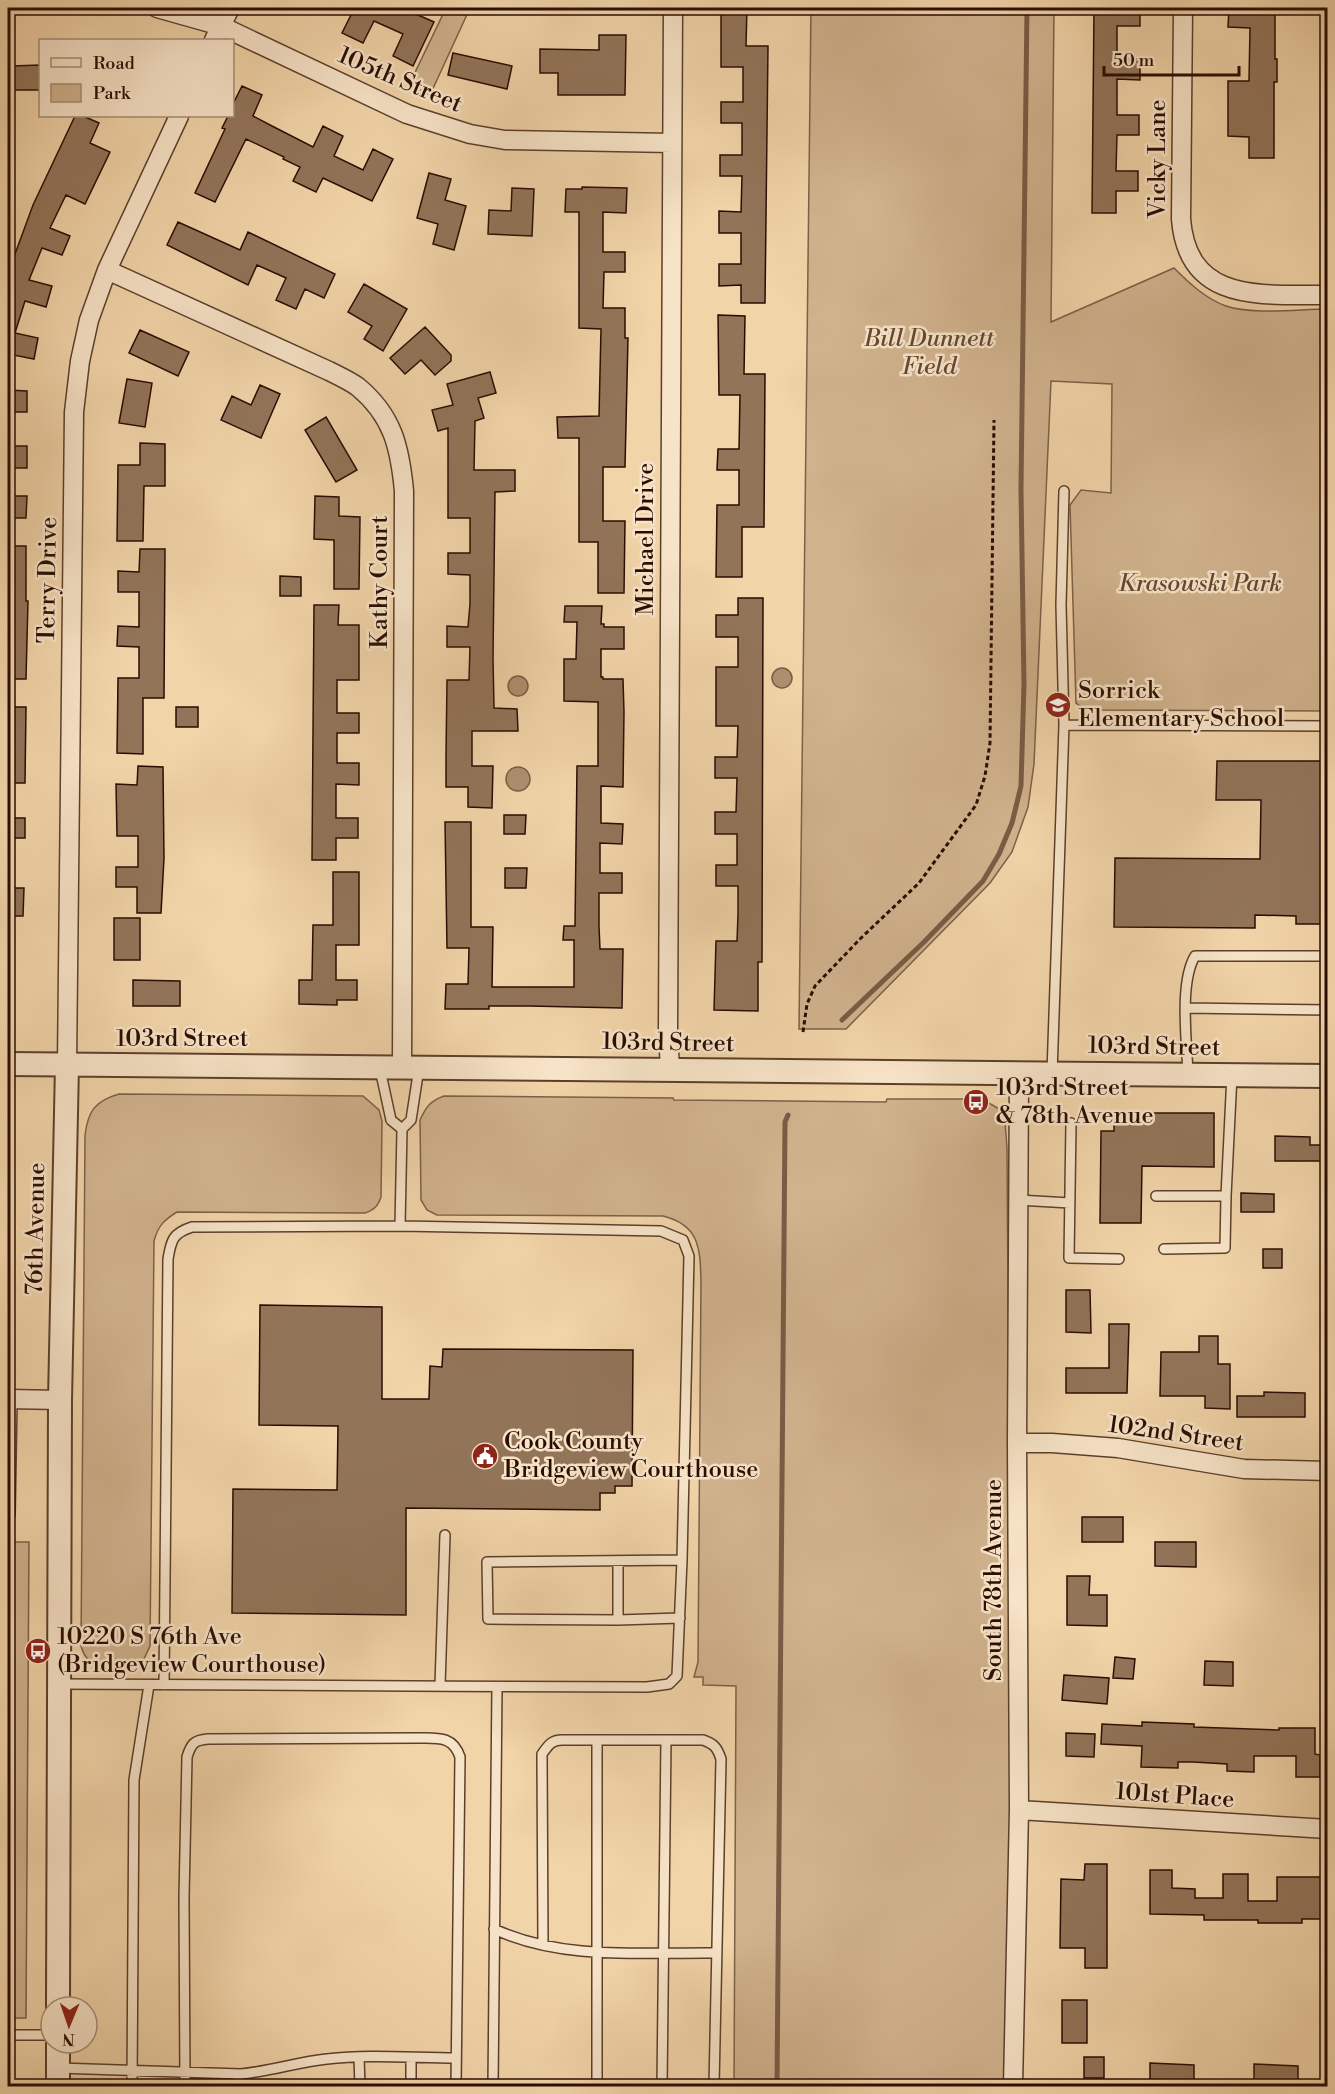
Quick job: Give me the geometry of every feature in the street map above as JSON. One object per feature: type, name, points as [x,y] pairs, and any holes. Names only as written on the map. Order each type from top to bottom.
[{"type":"street","name":"105th Street","points":[[157,8],[232,39]]},
{"type":"street","points":[[218,33],[230,8]]},
{"type":"street","name":"Michael Drive","points":[[670,1070],[668,1031],[673,8]]},
{"type":"street","name":"Vicky Lane","points":[[1183,8],[1182,219],[1183,237],[1190,255],[1200,271],[1216,283],[1232,290],[1252,294],[1328,295]]},
{"type":"street","name":"105th Street","points":[[234,40],[407,114],[470,134],[505,140],[672,142]]},
{"type":"street","name":"Terry Drive","points":[[67,1065],[74,412],[80,361],[89,321],[107,270],[179,117]]},
{"type":"street","name":"Kathy Court","points":[[107,270],[329,371],[357,386],[378,407],[392,429],[401,456],[404,491],[400,1068]]},
{"type":"street","name":"103rd Street","points":[[8,1064],[1328,1076]]},
{"type":"street","name":"76th Avenue","points":[[58,1995],[60,1400],[67,1065]]},
{"type":"street","name":"South 78th Avenue","points":[[1012,2086],[1019,1810],[1018,1073]]},
{"type":"street","points":[[10,1399],[60,1400]]},
{"type":"street","name":"102nd Street","points":[[1017,1443],[1118,1448],[1254,1469],[1328,1471]]},
{"type":"street","name":"101st Place","points":[[1019,1810],[1328,1829]]},
{"type":"street","points":[[58,2055],[58,2077]]},
{"type":"lane","points":[[1052,1073],[1064,725],[1061,605],[1064,490]]},
{"type":"lane","points":[[1064,725],[1328,726]]},
{"type":"lane","points":[[1188,1075],[1186,1008],[1189,967],[1195,956],[1328,956]]},
{"type":"lane","points":[[1186,1008],[1328,1010]]},
{"type":"lane","points":[[400,1068],[391,1120],[402,1129]]},
{"type":"lane","points":[[400,1068],[411,1120],[402,1129],[400,1226]]},
{"type":"lane","points":[[1164,1249],[1226,1248],[1226,1196],[1232,1075]]},
{"type":"lane","points":[[1071,1123],[1069,1258],[1119,1259]]},
{"type":"lane","points":[[8,1137],[8,1217]]},
{"type":"lane","points":[[1156,1196],[1226,1196]]},
{"type":"lane","points":[[1018,1200],[1070,1203]]},
{"type":"lane","points":[[58,1684],[149,1685],[164,1685],[440,1685],[647,1687],[669,1684],[677,1676],[682,1560],[689,1256],[682,1240],[662,1231],[400,1226],[192,1227],[181,1231],[171,1242],[168,1259],[164,1685]]},
{"type":"lane","points":[[10,1399],[10,1515]]},
{"type":"lane","points":[[440,1685],[445,1535]]},
{"type":"lane","points":[[680,1618],[488,1619],[487,1562],[682,1560]]},
{"type":"lane","points":[[618,1561],[618,1620]]},
{"type":"lane","points":[[132,2086],[134,1780],[149,1685]]},
{"type":"lane","points":[[493,2086],[497,1687]]},
{"type":"lane","points":[[185,2086],[184,1897],[187,1757],[191,1746],[197,1740],[208,1739],[433,1738],[447,1740],[457,1747],[460,1757],[456,2086]]},
{"type":"lane","points":[[543,1945],[542,1754],[554,1740],[703,1740],[713,1744],[718,1750],[720,1759],[714,2086]]},
{"type":"lane","points":[[597,1740],[597,2086]]},
{"type":"lane","points":[[662,2086],[666,1740]]},
{"type":"lane","points":[[494,1929],[569,1951],[717,1953]]},
{"type":"lane","points":[[8,2035],[39,2035]]},
{"type":"lane","points":[[58,2077],[132,2069],[238,2074],[271,2071],[297,2062],[331,2058],[456,2058]]},
{"type":"lane","points":[[359,2058],[360,2086]]},
{"type":"lane","points":[[411,2058],[411,2086]]},
{"type":"lane","points":[[238,2074],[238,2086]]},
{"type":"path","points":[[803,1032],[807,1004],[815,986],[853,946],[920,883],[976,805],[985,776],[990,743],[994,420]]},
{"type":"green space","points":[[446,8],[470,8],[430,95],[409,85]]},
{"type":"green space","name":"Bill Dunnett Field","points":[[811,8],[1054,8],[1051,322],[1174,268],[1205,295],[1237,309],[1262,311],[1328,309],[1327,711],[1092,710],[1076,703],[1070,505],[1081,490],[1111,493],[1112,384],[1051,381],[1034,764],[1028,807],[1012,852],[990,883],[846,1029],[799,1029]]},
{"type":"green space","points":[[119,1094],[363,1096],[379,1110],[382,1121],[381,1197],[377,1205],[365,1213],[177,1212],[157,1231],[154,1241],[150,1646],[142,1663],[116,1666],[91,1662],[84,1655],[81,1646],[85,1135],[88,1119],[94,1108],[104,1100]]},
{"type":"green space","points":[[444,1096],[886,1102],[887,1099],[982,1099],[1001,1110],[1005,1122],[1007,1148],[1011,1738],[1006,2086],[734,2086],[736,1686],[703,1685],[703,1677],[694,1677],[698,1662],[701,1281],[696,1240],[684,1225],[663,1216],[437,1215],[427,1210],[421,1200],[420,1120],[429,1105]]},
{"type":"green space","points":[[8,1542],[29,1542],[26,2018],[8,2018]]},
{"type":"shaded area","points":[[782,668],[789,671],[792,678],[789,685],[782,688],[775,685],[772,678],[775,671]]},
{"type":"shaded area","points":[[518,676],[525,679],[528,686],[525,693],[518,696],[511,693],[508,686],[511,679]]},
{"type":"shaded area","points":[[518,767],[526,771],[530,779],[526,787],[518,791],[510,787],[506,779],[510,771]]},
{"type":"building","points":[[345,8],[402,8],[434,22],[413,66],[393,56],[403,34],[374,21],[363,43],[342,33],[353,11]]},
{"type":"building","points":[[721,8],[747,8],[746,46],[768,46],[765,303],[741,303],[741,285],[719,286],[719,264],[741,264],[741,233],[719,233],[719,211],[741,212],[742,176],[720,176],[720,155],[742,155],[742,123],[721,123],[721,102],[743,102],[743,67],[721,67]]},
{"type":"building","points":[[1094,8],[1140,8],[1140,26],[1117,26],[1117,59],[1140,59],[1140,80],[1117,79],[1117,115],[1139,115],[1139,135],[1117,135],[1116,171],[1138,171],[1138,191],[1116,191],[1116,213],[1092,213]]},
{"type":"building","points":[[1229,8],[1275,8],[1277,82],[1274,82],[1274,158],[1249,158],[1249,137],[1228,136],[1228,81],[1249,81],[1250,28],[1228,27]]},
{"type":"building","points":[[599,35],[626,35],[625,95],[558,95],[558,73],[540,73],[540,49],[599,50]]},
{"type":"building","points":[[453,53],[512,66],[507,89],[448,75]]},
{"type":"building","points":[[39,65],[39,90],[12,90],[12,66]]},
{"type":"building","points":[[242,86],[262,95],[253,116],[313,147],[323,126],[343,136],[334,156],[363,170],[373,149],[393,159],[372,201],[323,178],[316,192],[293,181],[300,167],[246,139],[215,202],[195,193],[225,129],[222,128],[228,117],[234,117],[234,102]]},
{"type":"building","points":[[75,117],[85,117],[99,123],[90,143],[110,152],[85,204],[66,195],[50,228],[70,236],[62,255],[42,248],[29,280],[52,286],[46,307],[25,301],[15,333],[38,338],[34,359],[8,354],[8,273],[33,205]]},
{"type":"building","points":[[429,173],[451,179],[445,200],[466,206],[454,250],[433,244],[438,224],[417,218]]},
{"type":"building","points":[[582,187],[627,188],[626,213],[603,212],[603,252],[625,252],[625,272],[604,272],[603,308],[625,308],[625,338],[628,338],[625,467],[603,467],[603,521],[625,521],[624,593],[598,593],[598,542],[579,542],[579,438],[558,438],[557,417],[599,416],[601,329],[579,328],[579,212],[565,212],[566,189],[582,189]]},
{"type":"building","points":[[512,188],[534,189],[532,236],[488,234],[489,210],[511,211]]},
{"type":"building","points":[[178,222],[240,250],[248,232],[335,274],[324,298],[305,289],[296,309],[276,300],[286,278],[257,265],[248,285],[167,245]]},
{"type":"building","points":[[364,284],[407,309],[383,351],[364,339],[372,326],[348,312]]},
{"type":"building","points":[[718,315],[745,316],[744,374],[765,374],[764,527],[742,527],[742,577],[716,577],[717,505],[739,505],[739,470],[717,470],[718,449],[739,449],[740,395],[719,395]]},
{"type":"building","points":[[425,327],[451,355],[451,361],[435,375],[421,360],[405,374],[390,358]]},
{"type":"building","points":[[140,330],[189,352],[178,376],[129,353]]},
{"type":"building","points":[[490,372],[496,393],[478,398],[484,418],[475,421],[474,470],[515,470],[515,491],[495,492],[493,658],[494,708],[517,709],[518,731],[472,731],[472,766],[493,766],[492,808],[468,807],[468,787],[446,787],[447,680],[469,680],[470,647],[447,647],[447,626],[468,627],[470,604],[470,575],[448,574],[448,553],[470,553],[470,518],[448,518],[448,428],[438,431],[432,410],[453,405],[447,384]]},
{"type":"building","points":[[127,379],[152,383],[145,427],[119,423]]},
{"type":"building","points":[[260,385],[280,394],[261,438],[221,420],[232,396],[251,405]]},
{"type":"building","points":[[8,390],[27,391],[27,412],[8,412]]},
{"type":"building","points":[[326,417],[357,470],[336,482],[305,430]]},
{"type":"building","points":[[140,443],[165,444],[165,486],[144,486],[143,541],[117,541],[118,465],[140,465]]},
{"type":"building","points":[[8,446],[27,446],[27,468],[8,468]]},
{"type":"building","points":[[8,496],[27,496],[26,518],[8,518]]},
{"type":"building","points":[[315,496],[339,497],[339,516],[360,517],[359,589],[334,589],[334,540],[314,539]]},
{"type":"building","points":[[8,546],[26,546],[26,601],[28,601],[26,679],[8,679]]},
{"type":"building","points":[[140,549],[165,549],[164,698],[143,698],[143,754],[117,753],[118,678],[139,678],[139,647],[117,646],[118,626],[139,627],[139,592],[118,592],[118,571],[139,572]]},
{"type":"building","points":[[280,576],[301,577],[301,596],[280,596]]},
{"type":"building","points":[[738,598],[763,598],[762,962],[758,962],[758,1011],[714,1010],[716,941],[737,941],[738,914],[738,886],[716,886],[716,865],[737,865],[737,834],[715,834],[715,812],[736,812],[737,778],[715,778],[715,757],[737,757],[738,726],[716,726],[716,667],[738,667],[738,637],[716,637],[716,615],[738,615]]},
{"type":"building","points":[[314,605],[339,605],[338,625],[359,625],[359,680],[337,680],[337,713],[359,713],[359,733],[337,733],[337,763],[359,763],[359,785],[336,784],[336,818],[358,818],[358,838],[336,838],[336,860],[312,860]]},
{"type":"building","points":[[565,606],[602,606],[601,624],[604,624],[604,627],[624,627],[624,649],[601,649],[601,677],[603,679],[623,679],[624,712],[623,787],[601,786],[601,823],[623,824],[622,844],[600,843],[600,873],[622,873],[622,893],[599,893],[600,949],[623,949],[622,1008],[489,1006],[489,1009],[445,1009],[446,984],[468,984],[469,948],[447,948],[445,822],[471,822],[471,927],[493,927],[492,987],[574,987],[574,940],[563,940],[564,926],[575,926],[577,766],[598,766],[598,702],[564,701],[564,659],[576,659],[577,622],[564,622]]},
{"type":"building","points":[[8,707],[26,707],[25,783],[8,783]]},
{"type":"building","points":[[176,707],[198,707],[198,727],[176,727]]},
{"type":"building","points":[[1217,761],[1328,761],[1327,924],[1296,924],[1296,916],[1255,915],[1255,928],[1114,927],[1115,858],[1260,859],[1261,800],[1216,800]]},
{"type":"building","points":[[138,766],[163,767],[164,858],[161,913],[137,913],[137,887],[116,887],[116,867],[138,867],[138,836],[117,836],[116,784],[137,785]]},
{"type":"building","points":[[504,815],[526,815],[525,834],[504,834]]},
{"type":"building","points":[[8,818],[25,818],[25,838],[8,838]]},
{"type":"building","points":[[505,868],[527,868],[526,888],[505,888]]},
{"type":"building","points":[[333,872],[359,872],[359,945],[336,945],[336,980],[357,980],[357,1000],[337,1000],[337,1005],[299,1004],[299,980],[312,980],[313,925],[333,925]]},
{"type":"building","points":[[8,888],[24,888],[23,916],[8,916]]},
{"type":"building","points":[[114,918],[140,918],[140,960],[114,960]]},
{"type":"building","points":[[133,980],[180,981],[180,1006],[133,1006]]},
{"type":"building","points":[[1147,1113],[1214,1113],[1214,1167],[1142,1166],[1141,1223],[1100,1223],[1101,1131],[1114,1131],[1114,1122],[1147,1122]]},
{"type":"building","points":[[1275,1136],[1310,1137],[1310,1145],[1328,1145],[1328,1161],[1275,1161]]},
{"type":"building","points":[[1241,1193],[1274,1194],[1274,1212],[1241,1212]]},
{"type":"building","points":[[1263,1249],[1282,1249],[1282,1268],[1263,1268]]},
{"type":"building","points":[[1066,1290],[1090,1290],[1091,1333],[1066,1332]]},
{"type":"building","name":"Cook County Bridgeview Courthouse","points":[[260,1305],[382,1307],[382,1399],[429,1399],[430,1366],[442,1367],[443,1349],[633,1350],[632,1486],[615,1486],[615,1493],[600,1493],[600,1510],[406,1508],[406,1615],[232,1613],[233,1489],[337,1490],[338,1426],[259,1425]]},
{"type":"building","points":[[1109,1324],[1129,1324],[1127,1393],[1066,1393],[1066,1368],[1109,1368]]},
{"type":"building","points":[[1199,1336],[1218,1336],[1218,1364],[1230,1364],[1230,1409],[1205,1408],[1205,1396],[1160,1396],[1161,1352],[1199,1352]]},
{"type":"building","points":[[1264,1392],[1305,1393],[1305,1417],[1237,1417],[1237,1396],[1264,1396]]},
{"type":"building","points":[[1082,1517],[1123,1517],[1123,1542],[1082,1542]]},
{"type":"building","points":[[1155,1542],[1196,1542],[1196,1567],[1155,1566]]},
{"type":"building","points":[[1067,1576],[1090,1576],[1089,1595],[1107,1595],[1107,1626],[1067,1625]]},
{"type":"building","points":[[1115,1657],[1135,1659],[1133,1679],[1113,1678]]},
{"type":"building","points":[[1205,1661],[1233,1662],[1233,1686],[1204,1685]]},
{"type":"building","points":[[1064,1675],[1109,1678],[1107,1704],[1062,1700]]},
{"type":"building","points":[[1142,1722],[1194,1724],[1194,1727],[1279,1730],[1279,1728],[1315,1728],[1315,1754],[1320,1755],[1320,1777],[1296,1777],[1296,1756],[1254,1756],[1254,1772],[1227,1771],[1227,1764],[1193,1762],[1178,1762],[1178,1768],[1141,1767],[1142,1746],[1101,1744],[1102,1724],[1142,1726]]},
{"type":"building","points":[[1066,1733],[1095,1734],[1094,1757],[1066,1756]]},
{"type":"building","points":[[1085,1864],[1107,1864],[1107,1968],[1085,1968],[1085,1948],[1060,1948],[1061,1879],[1084,1880]]},
{"type":"building","points":[[1150,1870],[1172,1870],[1172,1888],[1195,1889],[1195,1898],[1223,1898],[1223,1874],[1248,1874],[1248,1901],[1277,1901],[1277,1877],[1328,1877],[1328,1919],[1302,1919],[1302,1923],[1258,1923],[1258,1920],[1204,1920],[1204,1915],[1150,1914]]},
{"type":"building","points":[[1062,2000],[1087,2000],[1087,2043],[1062,2043]]},
{"type":"building","points":[[1084,2057],[1104,2057],[1104,2078],[1084,2078]]},
{"type":"building","points":[[1150,2063],[1194,2065],[1194,2086],[1150,2086]]},
{"type":"building","points":[[1254,2064],[1298,2066],[1298,2086],[1254,2086]]},
{"type":"waterway","points":[[842,1020],[924,942],[983,881],[999,854],[1012,823],[1021,786],[1024,684],[1021,489],[1027,8]]},
{"type":"waterway","points":[[777,2086],[785,1122],[788,1115]]},
{"type":"place","name":"Sorrick Elementary School","points":[[1058,705]]},
{"type":"place","name":"103rd Street & 78th Avenue","points":[[976,1102]]},
{"type":"place","name":"Cook County Bridgeview Courthouse","points":[[485,1456]]},
{"type":"place","name":"10220 S 76th Ave (Bridgeview Courthouse)","points":[[38,1651]]},
{"type":"park label","name":"Krasowski Park","points":[[1200,584]]}]
